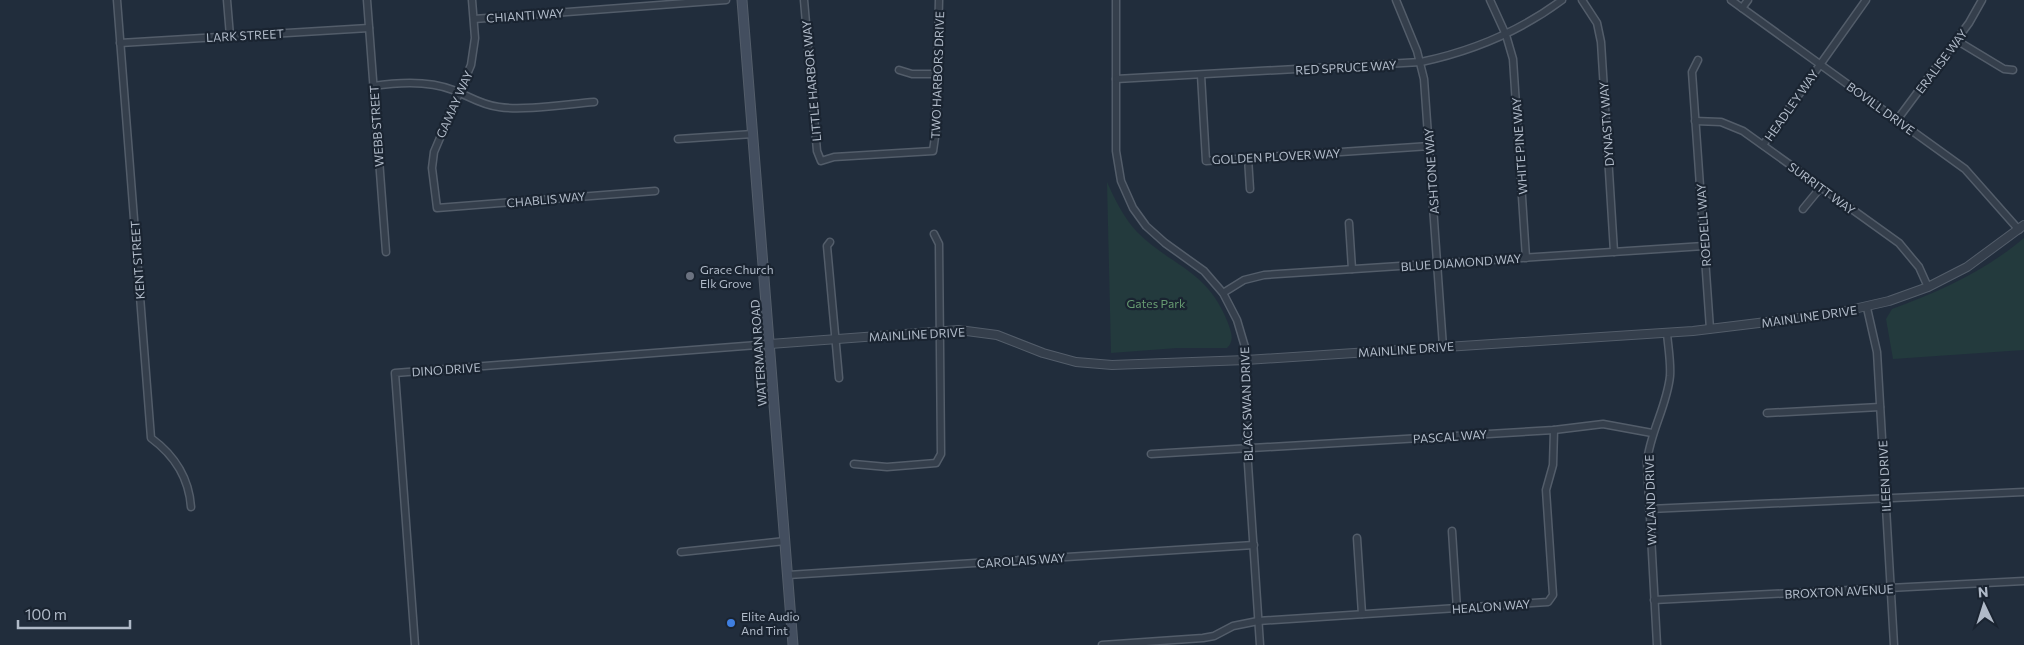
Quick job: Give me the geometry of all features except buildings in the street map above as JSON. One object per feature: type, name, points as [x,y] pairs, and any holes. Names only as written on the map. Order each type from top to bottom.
[{"type":"main road","name":"WATERMAN ROAD","points":[[742,0],[793,645]]},
{"type":"street","name":"KENT STREET","points":[[117,0],[151,438],[160,445],[183,474],[190,493],[191,507]]},
{"type":"street","points":[[228,0],[230,36]]},
{"type":"street","name":"WEBB STREET","points":[[367,0],[386,252]]},
{"type":"street","name":"GAMAY WAY","points":[[437,208],[432,168],[434,152],[460,94],[473,56],[474,19],[472,0]]},
{"type":"street","name":"CHIANTI WAY","points":[[474,19],[726,0]]},
{"type":"street","name":"LITTLE HARBOR WAY","points":[[804,0],[817,151],[821,161],[834,157],[933,151]]},
{"type":"street","name":"TWO HARBORS DRIVE","points":[[933,151],[938,74],[939,0]]},
{"type":"street","name":"BLACK SWAN DRIVE","points":[[1116,0],[1117,165],[1127,197],[1140,218],[1155,235],[1204,271],[1223,293],[1237,320],[1246,360],[1247,449],[1260,645]]},
{"type":"street","name":"ASHTONE WAY","points":[[1396,0],[1421,62],[1427,102],[1443,347]]},
{"type":"street","name":"WHITE PINE WAY","points":[[1490,0],[1506,35],[1513,58],[1526,258]]},
{"type":"street","name":"RED SPRUCE WAY","points":[[1116,79],[1421,62],[1470,49],[1506,35],[1543,14],[1562,0]]},
{"type":"street","name":"DYNASTY WAY","points":[[1582,0],[1597,23],[1601,42],[1614,252]]},
{"type":"street","name":"BOVILL DRIVE","points":[[1731,0],[1965,169],[2022,227]]},
{"type":"street","points":[[1742,8],[1748,0]]},
{"type":"street","name":"HEADLEY WAY","points":[[1763,145],[1866,0]]},
{"type":"street","name":"ERALISE WAY","points":[[1897,120],[1956,40],[1982,0]]},
{"type":"street","name":"LARK STREET","points":[[120,43],[369,28]]},
{"type":"street","points":[[1956,40],[2004,69],[2013,70]]},
{"type":"street","name":"ROEDELL WAY","points":[[1698,60],[1692,72],[1710,329]]},
{"type":"street","points":[[899,70],[912,74],[938,74]]},
{"type":"street","name":"GOLDEN PLOVER WAY","points":[[1200,75],[1206,161],[1430,146]]},
{"type":"street","points":[[373,86],[421,83],[453,90],[482,104],[507,108],[594,102]]},
{"type":"street","name":"SURRITT WAY","points":[[1695,121],[1709,121],[1732,126],[1763,145],[1898,243],[1919,266],[1928,287]]},
{"type":"street","points":[[678,139],[753,134]]},
{"type":"street","points":[[1248,158],[1250,189]]},
{"type":"street","points":[[1803,209],[1821,187]]},
{"type":"street","name":"CHABLIS WAY","points":[[437,208],[655,191]]},
{"type":"street","points":[[1349,223],[1352,269]]},
{"type":"street","name":"MAINLINE DRIVE","points":[[770,344],[941,331],[977,332],[997,335],[1058,358],[1094,365],[1246,360],[1710,329],[1867,308],[1928,287],[1975,261],[2022,227]]},
{"type":"street","points":[[854,464],[887,467],[936,463],[941,454],[939,244],[934,234]]},
{"type":"street","points":[[830,242],[828,246],[839,378]]},
{"type":"street","name":"BLUE DIAMOND WAY","points":[[1223,293],[1235,284],[1255,276],[1704,246]]},
{"type":"street","name":"ILEEN DRIVE","points":[[1867,308],[1877,352],[1894,645]]},
{"type":"street","name":"WYLAND DRIVE","points":[[1657,643],[1647,462],[1649,443],[1661,413],[1670,375],[1667,333]]},
{"type":"street","name":"DINO DRIVE","points":[[415,645],[395,373],[770,344]]},
{"type":"street","points":[[1767,413],[1880,407]]},
{"type":"street","name":"PASCAL WAY","points":[[1151,454],[1554,430],[1603,424],[1652,434]]},
{"type":"street","name":"HEALON WAY","points":[[1102,645],[1203,638],[1214,636],[1233,626],[1258,621],[1548,602],[1553,594],[1546,490],[1553,465],[1554,430]]},
{"type":"street","points":[[1649,509],[2024,492]]},
{"type":"street","points":[[1452,531],[1457,609]]},
{"type":"street","points":[[1357,538],[1362,614]]},
{"type":"street","points":[[681,552],[785,541]]},
{"type":"street","name":"CAROLAIS WAY","points":[[788,575],[1254,545]]},
{"type":"street","name":"BROXTON AVENUE","points":[[1654,600],[2024,581]]},
{"type":"green space","name":"Gates Park","points":[[1107,182],[1120,208],[1137,232],[1150,244],[1188,270],[1210,291],[1228,323],[1232,336],[1227,348],[1177,348],[1111,353]]},
{"type":"green space","points":[[2024,238],[2024,350],[1893,359],[1886,319],[1892,309],[1961,280],[1994,261]]},
{"type":"place","name":"Grace Church Elk Grove","points":[[690,276]]},
{"type":"place","name":"Elite Audio And Tint","points":[[731,623]]}]
